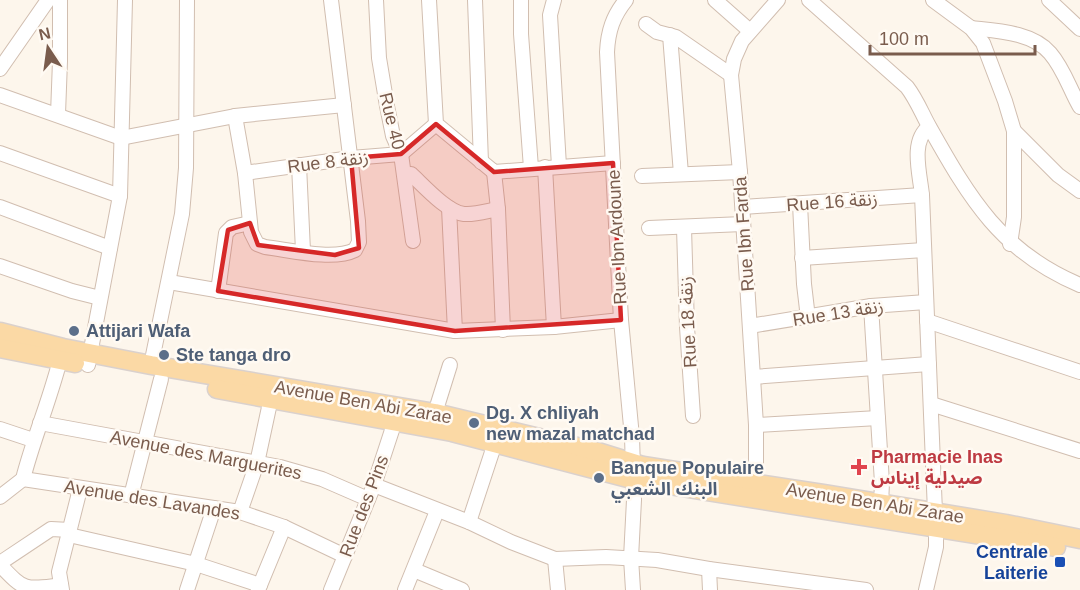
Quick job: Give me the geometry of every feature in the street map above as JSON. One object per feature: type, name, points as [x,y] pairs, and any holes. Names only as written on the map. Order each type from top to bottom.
[{"type":"main road","name":"Avenue Ben Abi Zarae","points":[[0,332],[61,354]]},
{"type":"main road","name":"Avenue Ben Abi Zarae","points":[[0,348],[61,354],[156,372],[271,398],[452,432],[632,471],[936,519],[1080,539]]},
{"type":"main road","name":"Avenue Ben Abi Zarae","points":[[156,372],[435,413],[588,449],[632,471],[753,484],[881,504],[1080,552]]},
{"type":"street","points":[[0,69],[48,0]]},
{"type":"street","points":[[58,114],[60,0]]},
{"type":"street","points":[[88,359],[120,196],[125,0]]},
{"type":"street","points":[[131,496],[146,444],[182,214],[188,0]]},
{"type":"street","points":[[235,117],[245,173],[252,237],[257,244],[340,255],[350,252],[357,246],[358,221],[331,0]]},
{"type":"street","name":"Rue 40","points":[[376,0],[379,58],[393,136],[401,154],[413,241]]},
{"type":"street","points":[[429,0],[436,124],[494,172],[613,163]]},
{"type":"street","points":[[475,0],[481,162]]},
{"type":"street","points":[[521,0],[521,34],[545,167]]},
{"type":"street","points":[[554,0],[550,15],[545,167],[554,327]]},
{"type":"street","name":"Rue Ibn Ardoune","points":[[626,0],[614,18],[608,38],[621,320],[632,437],[633,590]]},
{"type":"street","points":[[715,0],[750,31]]},
{"type":"street","name":"Rue Ibn Farda","points":[[753,484],[756,472],[756,425],[740,172],[731,75],[737,51],[750,31],[778,0]]},
{"type":"street","points":[[809,0],[907,87],[979,208],[1010,243],[1039,265],[1080,285]]},
{"type":"street","points":[[1050,0],[1080,29]]},
{"type":"street","points":[[938,1],[971,28],[983,43],[990,56],[1014,130],[1014,217],[1010,243]]},
{"type":"street","points":[[645,24],[657,32],[670,35],[731,75]]},
{"type":"street","points":[[971,28],[1005,32],[1043,46],[1059,66],[1080,107]]},
{"type":"street","points":[[670,35],[681,174]]},
{"type":"street","points":[[0,95],[121,138],[289,109],[344,105]]},
{"type":"street","points":[[401,154],[436,124]]},
{"type":"street","points":[[926,590],[933,567],[936,519],[918,145],[921,134],[929,127]]},
{"type":"street","points":[[1014,130],[1058,175],[1080,191]]},
{"type":"street","points":[[0,153],[120,196]]},
{"type":"street","name":"Rue 8 زنقة","points":[[245,173],[351,158],[401,154]]},
{"type":"street","points":[[299,165],[303,251]]},
{"type":"street","points":[[494,172],[498,209],[503,330]]},
{"type":"street","points":[[642,176],[740,172]]},
{"type":"street","name":"Rue 40","points":[[411,174],[448,208]]},
{"type":"street","name":"Rue 16 زنقة","points":[[742,207],[922,195]]},
{"type":"street","points":[[800,204],[808,318]]},
{"type":"street","points":[[0,207],[110,248]]},
{"type":"street","points":[[455,331],[448,208],[466,214],[498,209]]},
{"type":"street","points":[[218,291],[226,233],[232,227],[250,223]]},
{"type":"street","points":[[649,228],[743,224]]},
{"type":"street","name":"Rue 18 زنقة","points":[[684,228],[693,416]]},
{"type":"street","points":[[802,258],[924,250]]},
{"type":"street","points":[[0,266],[72,291],[100,298]]},
{"type":"street","points":[[170,282],[455,331],[554,327],[621,320]]},
{"type":"street","name":"Rue 13 زنقة","points":[[750,326],[871,306],[927,302]]},
{"type":"street","points":[[871,306],[882,483],[881,504]]},
{"type":"street","points":[[927,321],[1080,372]]},
{"type":"street","points":[[0,496],[23,479],[61,354]]},
{"type":"street","points":[[753,376],[929,364]]},
{"type":"street","points":[[435,413],[450,365]]},
{"type":"street","points":[[240,512],[256,463],[271,398]]},
{"type":"street","points":[[931,404],[1080,451]]},
{"type":"street","points":[[756,425],[878,418]]},
{"type":"street","name":"Rue des Pins","points":[[331,590],[374,485],[395,421]]},
{"type":"street","name":"Avenue des Marguerites","points":[[40,423],[256,463],[322,479],[368,499]]},
{"type":"street","points":[[0,429],[33,440]]},
{"type":"street","points":[[469,522],[495,443]]},
{"type":"street","name":"Avenue des Lavandes","points":[[23,479],[240,512],[284,527],[345,556]]},
{"type":"street","points":[[374,485],[555,559],[657,560],[866,590]]},
{"type":"street","points":[[80,489],[70,533],[59,573],[62,587],[23,590],[15,585],[0,564],[51,529],[70,533],[196,564],[259,587],[284,527]]},
{"type":"street","points":[[187,590],[214,508]]},
{"type":"street","points":[[405,590],[437,511]]},
{"type":"street","points":[[555,559],[558,590]]},
{"type":"street","points":[[709,569],[710,590]]},
{"type":"street","points":[[414,570],[462,590]]},
{"type":"highlighted area","points":[[436,124],[494,172],[613,163],[621,320],[455,331],[218,291],[228,230],[250,223],[258,245],[335,255],[359,248],[351,158],[401,154]]},
{"type":"place","name":"Attijari Wafa","points":[[74,331]]},
{"type":"place","name":"Ste tanga dro","points":[[164,355]]},
{"type":"place","name":"Dg. X chliyah new mazal matchad","points":[[474,423]]},
{"type":"place","name":"Pharmacie Inas صيدلية إيناس","points":[[859,467]]},
{"type":"place","name":"Banque Populaire البنك الشعبي","points":[[599,478]]},
{"type":"place","name":"Centrale Laiterie","points":[[1060,562]]}]
